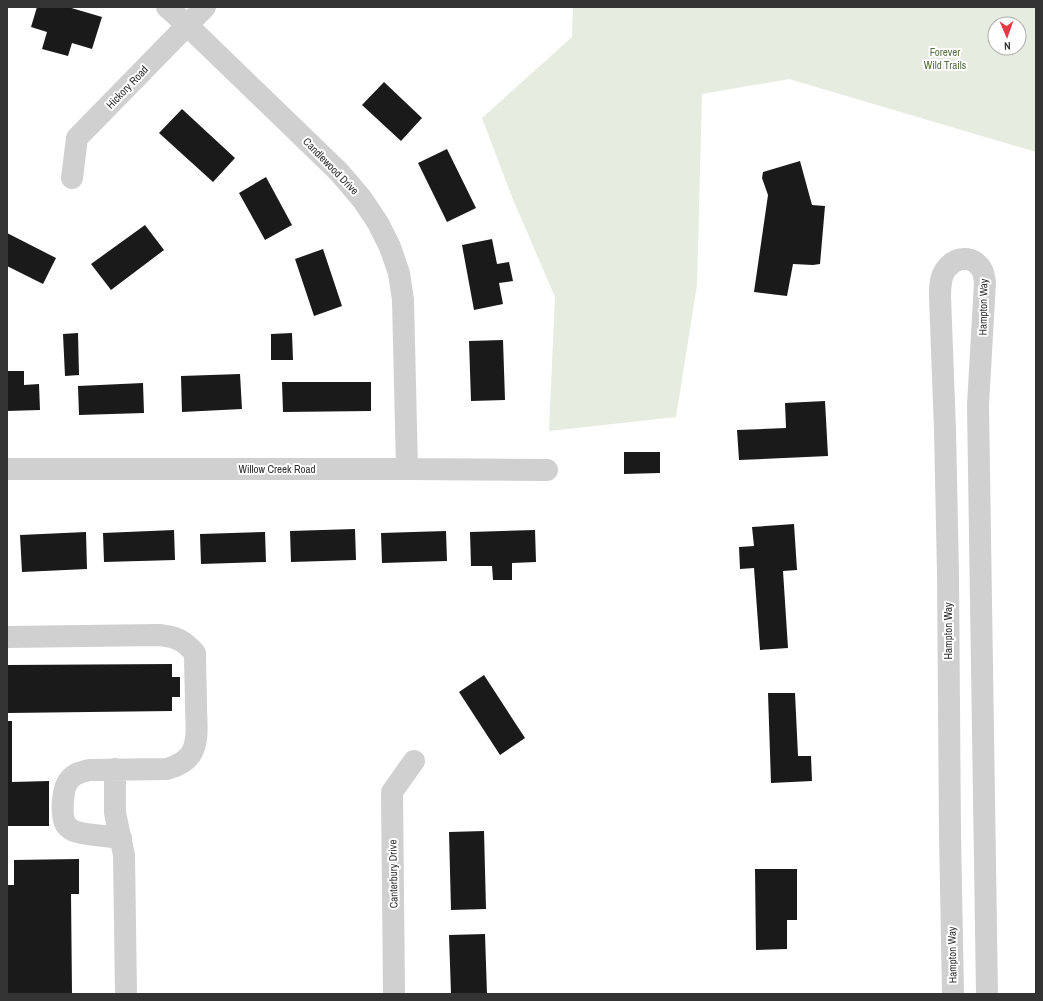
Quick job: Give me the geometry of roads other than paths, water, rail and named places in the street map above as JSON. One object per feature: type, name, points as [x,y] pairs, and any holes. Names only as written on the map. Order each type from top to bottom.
[{"type":"street","name":"Candlewood Drive","points":[[167,7],[339,172],[362,199],[378,223],[390,247],[399,273],[403,300],[407,469]]},
{"type":"street","name":"Hickory Road","points":[[72,178],[77,138],[205,7]]},
{"type":"street","name":"Hampton Way","points":[[953,994],[945,430],[940,282],[946,269],[954,261],[965,258],[975,262],[983,271],[985,282],[978,405],[986,994]]},
{"type":"street","points":[[945,430],[979,431]]},
{"type":"street","name":"Willow Creek Road","points":[[7,469],[547,470]]},
{"type":"street","points":[[7,637],[159,635],[172,637],[186,644],[195,653],[196,739],[192,753],[187,759],[174,767],[167,769],[89,770],[78,773],[70,778],[65,786],[63,793],[64,814],[68,828],[78,832],[120,838]]},
{"type":"street","points":[[948,664],[982,664]]},
{"type":"street","name":"Canterbury Drive","points":[[394,994],[392,792],[414,762]]},
{"type":"street","points":[[115,769],[115,813],[124,855],[126,994]]},
{"type":"street","points":[[951,873],[985,873]]},
{"type":"park label","name":"Forever Wild Trails","points":[[945,58]]}]
